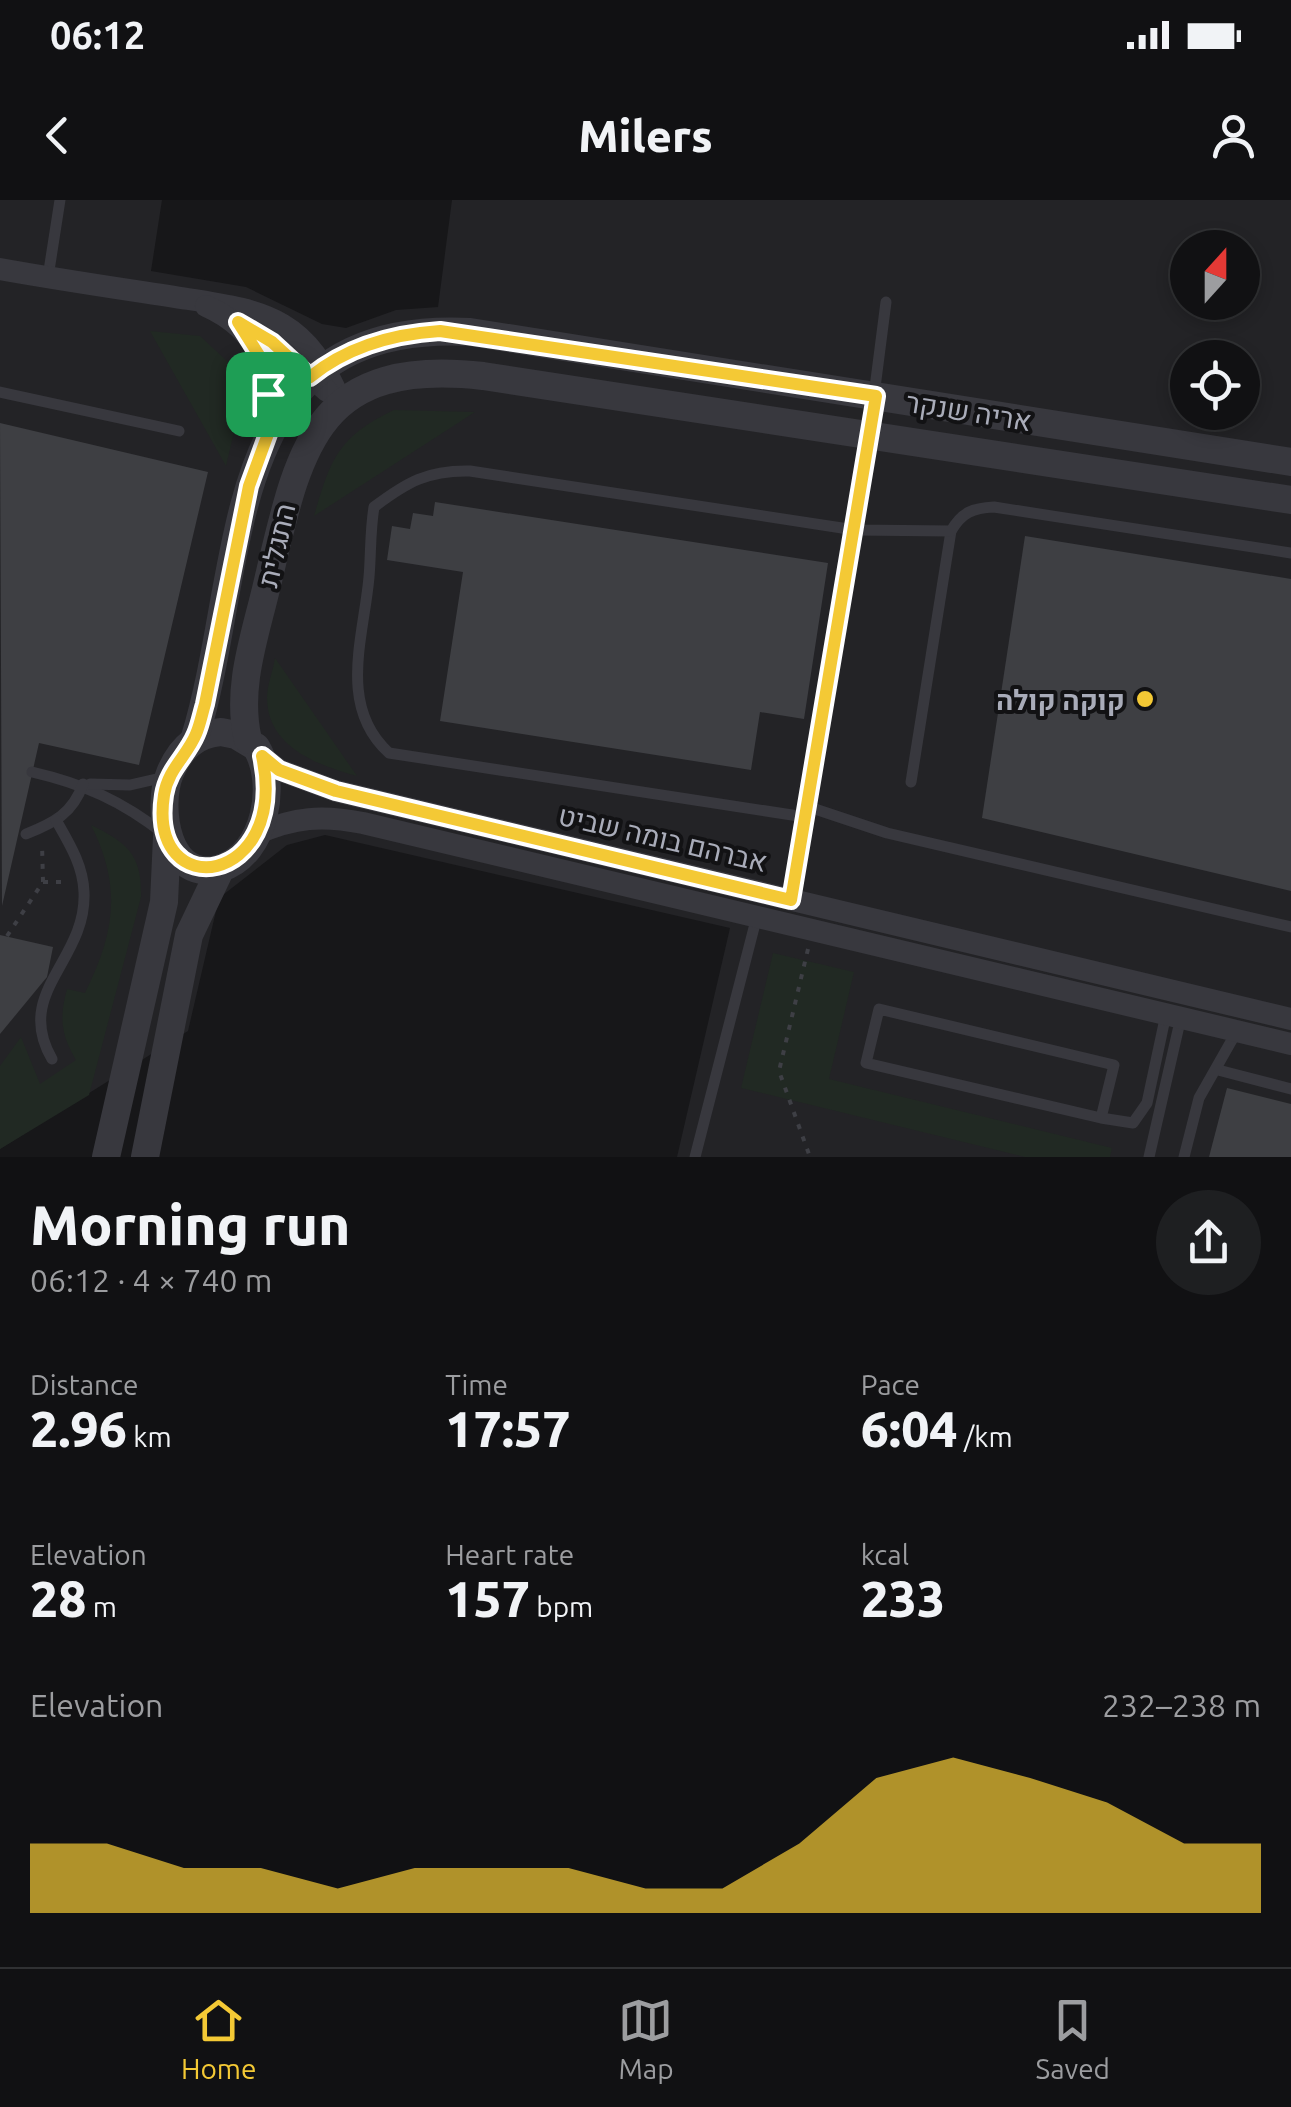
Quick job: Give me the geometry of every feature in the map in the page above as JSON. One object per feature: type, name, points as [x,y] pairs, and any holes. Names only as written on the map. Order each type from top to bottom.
[{"type":"street","points":[[0,268],[228,302],[266,315],[342,402]]},
{"type":"street","points":[[189,299],[238,322],[318,370]]},
{"type":"street","points":[[238,322],[262,360],[268,394],[268,434]]},
{"type":"street","name":"אריה שנקר","points":[[318,370],[396,336],[470,332],[1291,462]]},
{"type":"street","points":[[268,434],[318,370]]},
{"type":"street","name":"אריה שנקר","points":[[375,382],[415,373],[456,373],[1291,500]]},
{"type":"street","name":"התגלית","points":[[255,748],[245,684],[285,500],[311,442],[342,402],[375,382]]},
{"type":"street","name":"התגלית","points":[[195,737],[219,646],[249,486],[268,434]]},
{"type":"street","points":[[106,1157],[164,902],[167,837],[163,807],[169,776],[195,737],[220,732],[255,748],[266,792],[256,834],[244,852],[221,868],[189,935],[145,1157]]},
{"type":"street","name":"אברהם בומה שביט","points":[[255,748],[279,770],[336,791],[1291,1019]]},
{"type":"street","name":"אברהם בומה שביט","points":[[256,834],[292,818],[338,818],[1291,1044]]},
{"type":"street","points":[[167,837],[194,866],[221,868]]},
{"type":"lane","points":[[48,277],[60,200]]},
{"type":"lane","points":[[791,900],[870,434],[886,302]]},
{"type":"lane","points":[[0,392],[179,431]]},
{"type":"lane","points":[[951,531],[854,530],[470,471],[438,471],[412,479],[374,508],[369,577],[356,653],[359,701],[367,724],[389,753],[806,812],[1291,927]]},
{"type":"lane","points":[[912,782],[951,531],[959,517],[975,508],[994,506],[1291,552]]},
{"type":"lane","points":[[32,772],[83,784],[130,786],[169,776]]},
{"type":"lane","points":[[26,834],[56,820],[76,804],[83,784]]},
{"type":"lane","points":[[83,784],[116,799],[167,837]]},
{"type":"lane","points":[[52,1059],[41,1040],[38,1021],[47,988],[79,931],[82,882],[74,851],[56,820]]},
{"type":"lane","points":[[695,1157],[757,916]]},
{"type":"lane","points":[[1101,1118],[1114,1064],[879,1009],[866,1063],[1101,1118],[1133,1124],[1141,1115],[1174,1015]]},
{"type":"lane","points":[[1148,1157],[1174,1015]]},
{"type":"lane","points":[[1184,1157],[1199,1098],[1237,1031]]},
{"type":"lane","points":[[1218,1070],[1291,1088]]},
{"type":"path","points":[[8,936],[44,882],[41,828]]},
{"type":"path","points":[[44,882],[82,882]]},
{"type":"path","points":[[810,1157],[779,1071],[813,930]]},
{"type":"shaded area","points":[[0,200],[162,200],[151,271],[246,287],[322,324],[346,328],[396,310],[438,307],[452,200],[1291,200],[1291,1157],[677,1157],[730,928],[325,835],[287,845],[219,898],[188,1031],[0,1149]]},
{"type":"shaded area","points":[[150,331],[200,336],[237,376],[241,402],[226,466]]},
{"type":"shaded area","points":[[394,410],[475,412],[314,516],[339,451],[361,430]]},
{"type":"shaded area","points":[[275,658],[357,776],[312,760],[285,742],[269,715],[268,688]]},
{"type":"shaded area","points":[[91,825],[130,852],[139,871],[141,897],[89,1095],[0,1149],[0,1066],[21,1037],[40,1084],[76,1060],[63,1026],[64,999],[67,989],[85,993],[103,950],[111,909],[107,869]]},
{"type":"shaded area","points":[[773,953],[854,972],[829,1079],[1112,1148],[1110,1157],[1025,1157],[741,1088]]},
{"type":"building","points":[[0,423],[208,472],[139,765],[39,743],[2,906]]},
{"type":"building","points":[[435,502],[828,563],[804,719],[760,712],[751,770],[440,721],[463,572],[387,560],[392,526],[410,529],[413,513],[433,516]]},
{"type":"building","name":"קוקה קולה","points":[[1025,536],[1291,579],[1291,891],[982,818]]},
{"type":"building","points":[[0,935],[53,947],[47,977],[0,1034]]},
{"type":"building","points":[[1227,1088],[1291,1104],[1291,1157],[1209,1157]]},
{"type":"place","name":"קוקה קולה","points":[[1145,699]]},
{"type":"route","points":[[238,322],[272,342],[310,377],[348,352],[396,336],[470,332],[876,396],[791,900],[336,791],[279,770],[262,756],[266,776],[264,814],[244,852],[221,868],[194,866],[183,859],[167,837],[165,791],[175,763],[195,737],[210,686],[249,486],[268,434],[268,394],[262,360],[238,322]]}]
